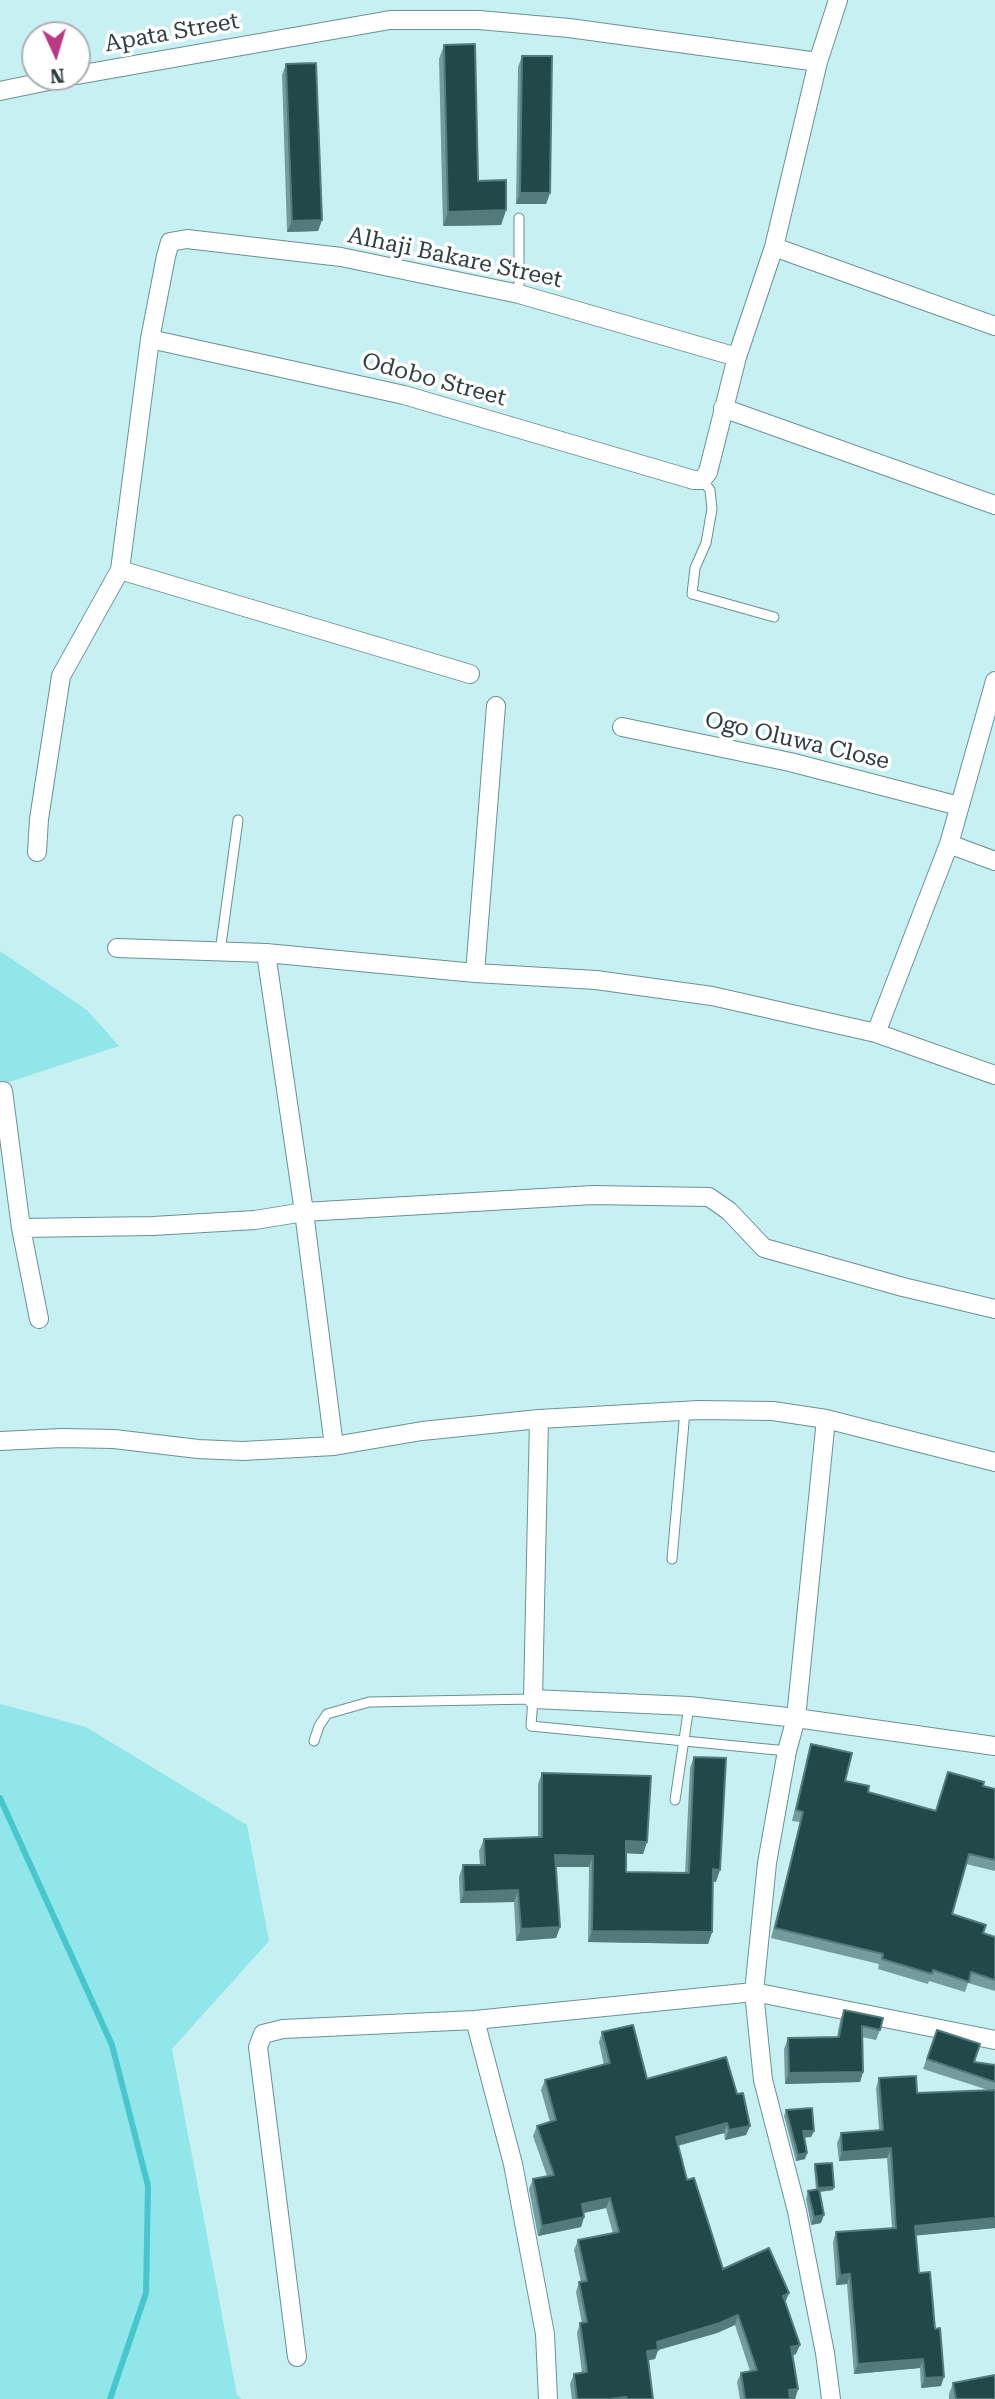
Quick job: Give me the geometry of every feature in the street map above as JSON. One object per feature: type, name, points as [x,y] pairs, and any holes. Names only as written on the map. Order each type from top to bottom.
[{"type":"street","points":[[702,480],[708,472],[737,358],[774,247],[818,62],[838,0]]},
{"type":"street","name":"Apata Street","points":[[91,73],[390,20],[480,20],[569,28],[818,62]]},
{"type":"street","points":[[0,91],[21,87]]},
{"type":"street","name":"Alhaji Bakare Street","points":[[150,339],[170,243],[187,239],[341,257],[519,294],[737,358]]},
{"type":"street","points":[[774,247],[993,320]]},
{"type":"street","points":[[37,852],[41,806],[61,676],[120,570],[150,339]]},
{"type":"street","name":"Odobo Street","points":[[150,339],[404,395],[694,480],[702,480]]},
{"type":"street","points":[[723,408],[995,505]]},
{"type":"street","points":[[120,570],[470,674]]},
{"type":"street","points":[[876,1033],[949,844],[994,688]]},
{"type":"street","points":[[475,973],[496,706]]},
{"type":"street","name":"Ogo Oluwa Close","points":[[622,727],[790,762],[959,806]]},
{"type":"street","points":[[949,844],[995,861]]},
{"type":"street","points":[[117,948],[266,953],[475,973],[596,980],[712,996],[876,1033],[995,1075]]},
{"type":"street","points":[[266,953],[304,1212],[334,1446]]},
{"type":"street","points":[[3,1091],[21,1228],[40,1319]]},
{"type":"street","points":[[21,1228],[255,1220],[304,1212],[593,1195],[709,1197],[729,1211],[764,1248],[902,1287],[995,1309]]},
{"type":"street","points":[[0,1441],[114,1439],[198,1449],[243,1451],[334,1446],[422,1431],[540,1419],[685,1411],[773,1411],[826,1419],[995,1462]]},
{"type":"street","points":[[540,1419],[533,1699],[689,1706],[995,1745]]},
{"type":"street","points":[[826,1419],[796,1718],[787,1751],[767,1863],[754,1992],[763,2080],[797,2211],[825,2353],[831,2399]]},
{"type":"street","points":[[297,2357],[258,2047],[263,2034],[283,2029],[475,2020],[754,1992],[995,2040]]},
{"type":"street","points":[[475,2020],[513,2164],[545,2334],[548,2399]]},
{"type":"lane","points":[[519,218],[519,294]]},
{"type":"lane","points":[[702,480],[710,490],[712,509],[706,543],[695,568],[692,594],[774,617]]},
{"type":"lane","points":[[220,952],[238,820]]},
{"type":"lane","points":[[672,1559],[685,1411]]},
{"type":"lane","points":[[314,1741],[327,1714],[369,1702],[533,1699],[531,1726],[787,1751]]},
{"type":"lane","points":[[675,1800],[689,1706]]},
{"type":"shaded area","points":[[0,951],[87,1010],[119,1046],[0,1085]]},
{"type":"shaded area","points":[[0,1704],[86,1727],[247,1825],[269,1941],[172,2049],[237,2395],[242,2399],[0,2399]]},
{"type":"building","points":[[475,44],[478,181],[506,180],[506,210],[448,212],[444,45]]},
{"type":"building","points":[[522,56],[552,56],[550,193],[520,193]]},
{"type":"building","points":[[316,63],[322,220],[292,221],[286,64]]},
{"type":"building","points":[[811,1744],[852,1753],[845,1781],[869,1786],[868,1792],[936,1811],[948,1772],[984,1782],[983,1786],[995,1789],[995,1860],[969,1854],[952,1914],[986,1925],[983,1933],[995,1937],[995,1980],[971,1972],[969,1982],[933,1970],[932,1974],[882,1959],[883,1954],[775,1928],[803,1812],[796,1810]]},
{"type":"building","points":[[694,1757],[726,1758],[720,1870],[713,1869],[712,1932],[592,1931],[593,1856],[555,1855],[560,1927],[521,1929],[518,1890],[464,1892],[463,1865],[485,1865],[484,1839],[542,1837],[542,1773],[651,1776],[647,1842],[626,1841],[626,1872],[689,1873]]},
{"type":"building","points":[[844,2010],[883,2018],[880,2030],[862,2026],[863,2072],[789,2073],[788,2038],[839,2037]]},
{"type":"building","points":[[633,2025],[647,2079],[726,2057],[737,2094],[743,2093],[750,2126],[729,2130],[727,2123],[676,2137],[687,2180],[694,2178],[723,2269],[769,2248],[789,2293],[783,2296],[800,2345],[791,2347],[798,2389],[789,2390],[790,2399],[745,2399],[741,2373],[757,2370],[738,2315],[657,2342],[658,2350],[647,2351],[653,2399],[577,2399],[574,2374],[587,2372],[580,2323],[587,2322],[579,2282],[587,2281],[578,2240],[619,2232],[610,2198],[582,2204],[584,2217],[542,2226],[533,2179],[554,2175],[537,2126],[556,2120],[545,2080],[610,2063],[602,2032]]},
{"type":"building","points":[[937,2030],[980,2044],[974,2062],[995,2065],[995,2082],[927,2059]]},
{"type":"building","points":[[916,2076],[917,2093],[995,2090],[995,2218],[915,2226],[919,2273],[930,2272],[935,2329],[940,2328],[944,2377],[925,2378],[923,2359],[858,2364],[850,2274],[840,2275],[836,2232],[896,2228],[891,2148],[842,2152],[841,2133],[883,2130],[879,2078]]},
{"type":"building","points":[[812,2108],[814,2131],[803,2131],[807,2153],[798,2155],[786,2110]]},
{"type":"building","points":[[832,2163],[834,2187],[818,2188],[815,2164]]},
{"type":"building","points":[[819,2189],[824,2215],[814,2217],[808,2191]]},
{"type":"building","points":[[995,2375],[995,2399],[956,2399],[953,2383]]},
{"type":"waterway","points":[[0,1798],[112,2045],[148,2186],[146,2293],[110,2399]]}]
